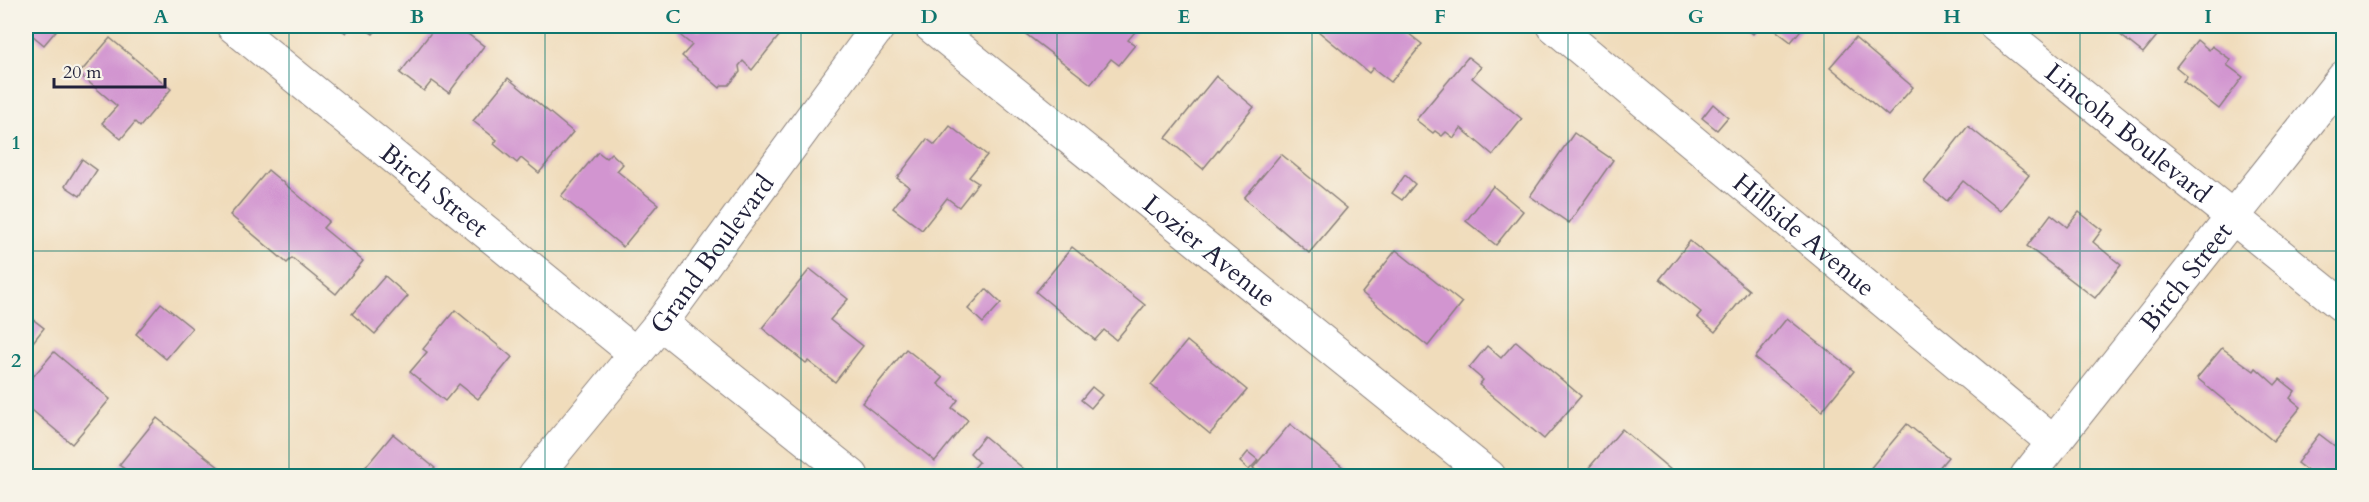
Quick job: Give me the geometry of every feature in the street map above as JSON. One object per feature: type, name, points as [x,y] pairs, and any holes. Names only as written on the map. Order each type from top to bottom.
[{"type":"street","name":"Birch Street","points":[[233,26],[636,354]]},
{"type":"street","name":"Grand Boulevard","points":[[535,477],[661,322],[879,26]]},
{"type":"street","name":"Lozier Avenue","points":[[931,26],[1489,477]]},
{"type":"street","name":"Hillside Avenue","points":[[1554,26],[2054,443]]},
{"type":"street","name":"Lincoln Boulevard","points":[[1996,26],[2343,307]]},
{"type":"street","name":"Birch Street","points":[[2027,477],[2343,77]]},
{"type":"street","points":[[661,322],[852,477]]},
{"type":"building","points":[[26,26],[60,26],[44,45],[26,30]]},
{"type":"building","points":[[336,26],[351,26],[346,33]]},
{"type":"building","points":[[361,26],[380,26],[373,34]]},
{"type":"building","points":[[436,26],[457,26],[484,46],[449,93],[432,81],[424,91],[400,73]]},
{"type":"building","points":[[681,26],[692,26],[699,31],[704,26],[787,26],[752,70],[743,61],[739,66],[740,72],[729,85],[722,85],[720,88],[682,56],[692,45],[676,32]]},
{"type":"building","points":[[1026,26],[1140,26],[1128,40],[1135,45],[1119,65],[1111,59],[1091,84],[1022,31]]},
{"type":"building","points":[[1312,26],[1399,26],[1422,44],[1391,82],[1373,68],[1369,73]]},
{"type":"building","points":[[1743,26],[1759,26],[1753,34]]},
{"type":"building","points":[[1770,26],[1804,26],[1791,42]]},
{"type":"building","points":[[2109,26],[2165,26],[2143,53]]},
{"type":"building","points":[[110,38],[171,89],[140,127],[135,122],[121,139],[102,123],[117,106],[79,74]]},
{"type":"building","points":[[1855,38],[1913,87],[1888,116],[1830,67]]},
{"type":"building","points":[[2197,40],[2209,50],[2212,46],[2231,60],[2227,65],[2243,77],[2219,109],[2183,81],[2187,76],[2176,67]]},
{"type":"building","points":[[1468,57],[1481,67],[1472,78],[1522,119],[1493,155],[1461,128],[1454,138],[1446,132],[1442,136],[1435,131],[1433,133],[1416,120]]},
{"type":"building","points":[[1216,76],[1254,107],[1203,169],[1166,138]]},
{"type":"building","points":[[508,78],[573,132],[539,173],[521,158],[517,163],[494,144],[497,140],[473,121]]},
{"type":"building","points":[[1713,104],[1728,117],[1717,130],[1702,118]]},
{"type":"building","points":[[950,126],[987,155],[969,177],[978,183],[959,207],[947,198],[922,230],[893,208],[909,187],[897,178],[927,139],[935,145]]},
{"type":"building","points":[[1968,126],[2029,175],[2000,211],[1963,181],[1947,201],[1924,182]]},
{"type":"building","points":[[1574,133],[1613,160],[1569,223],[1530,196]]},
{"type":"building","points":[[598,152],[606,158],[611,153],[623,164],[617,171],[658,204],[623,247],[561,196]]},
{"type":"building","points":[[1281,154],[1347,208],[1309,253],[1244,198]]},
{"type":"building","points":[[82,159],[97,170],[80,196],[65,186]]},
{"type":"building","points":[[268,170],[329,221],[323,228],[363,261],[336,294],[292,258],[287,263],[230,215]]},
{"type":"building","points":[[1405,175],[1415,184],[1402,200],[1392,193]]},
{"type":"building","points":[[1493,186],[1523,211],[1496,245],[1466,221]]},
{"type":"building","points":[[2344,202],[2344,215],[2337,210]]},
{"type":"building","points":[[2079,212],[2102,230],[2093,242],[2121,265],[2095,298],[2027,246],[2051,214],[2067,227]]},
{"type":"building","points":[[1690,241],[1749,290],[1715,332],[1697,317],[1701,312],[1660,279]]},
{"type":"building","points":[[1072,247],[1145,305],[1116,340],[1104,330],[1095,340],[1036,292]]},
{"type":"building","points":[[1396,250],[1462,303],[1428,346],[1362,293]]},
{"type":"building","points":[[810,269],[848,299],[830,320],[863,346],[835,382],[808,361],[806,363],[762,328]]},
{"type":"building","points":[[385,276],[408,296],[375,334],[352,314]]},
{"type":"building","points":[[986,289],[1001,303],[983,323],[968,309]]},
{"type":"building","points":[[161,303],[192,328],[166,359],[136,334]]},
{"type":"building","points":[[455,310],[512,357],[478,399],[459,384],[445,401],[410,372],[427,352],[423,349]]},
{"type":"building","points":[[26,314],[44,328],[26,351]]},
{"type":"building","points":[[1787,318],[1854,371],[1822,411],[1755,358]]},
{"type":"building","points":[[1187,341],[1247,390],[1210,434],[1151,385]]},
{"type":"building","points":[[1516,341],[1581,396],[1544,439],[1479,385],[1483,380],[1469,368],[1487,346],[1501,358]]},
{"type":"building","points":[[2222,348],[2254,371],[2256,368],[2275,385],[2280,379],[2295,391],[2290,398],[2301,407],[2273,441],[2197,378]]},
{"type":"building","points":[[906,349],[943,378],[938,384],[958,400],[952,408],[968,420],[935,461],[862,403]]},
{"type":"building","points":[[54,352],[110,399],[72,444],[26,405],[26,385]]},
{"type":"building","points":[[1092,387],[1102,395],[1091,408],[1081,400]]},
{"type":"building","points":[[157,418],[230,476],[135,476],[119,465]]},
{"type":"building","points":[[1290,424],[1354,476],[1263,476],[1253,468]]},
{"type":"building","points":[[1907,424],[1948,457],[1932,476],[1864,476]]},
{"type":"building","points":[[1622,429],[1678,476],[1594,476],[1587,470]]},
{"type":"building","points":[[393,434],[435,468],[428,476],[358,476]]},
{"type":"building","points":[[2319,434],[2344,453],[2344,476],[2326,476],[2321,472],[2314,476],[2297,463]]},
{"type":"building","points":[[984,436],[1030,474],[1028,476],[967,476],[979,462],[970,453]]},
{"type":"building","points":[[1248,452],[1258,460],[1249,470],[1240,462]]}]
